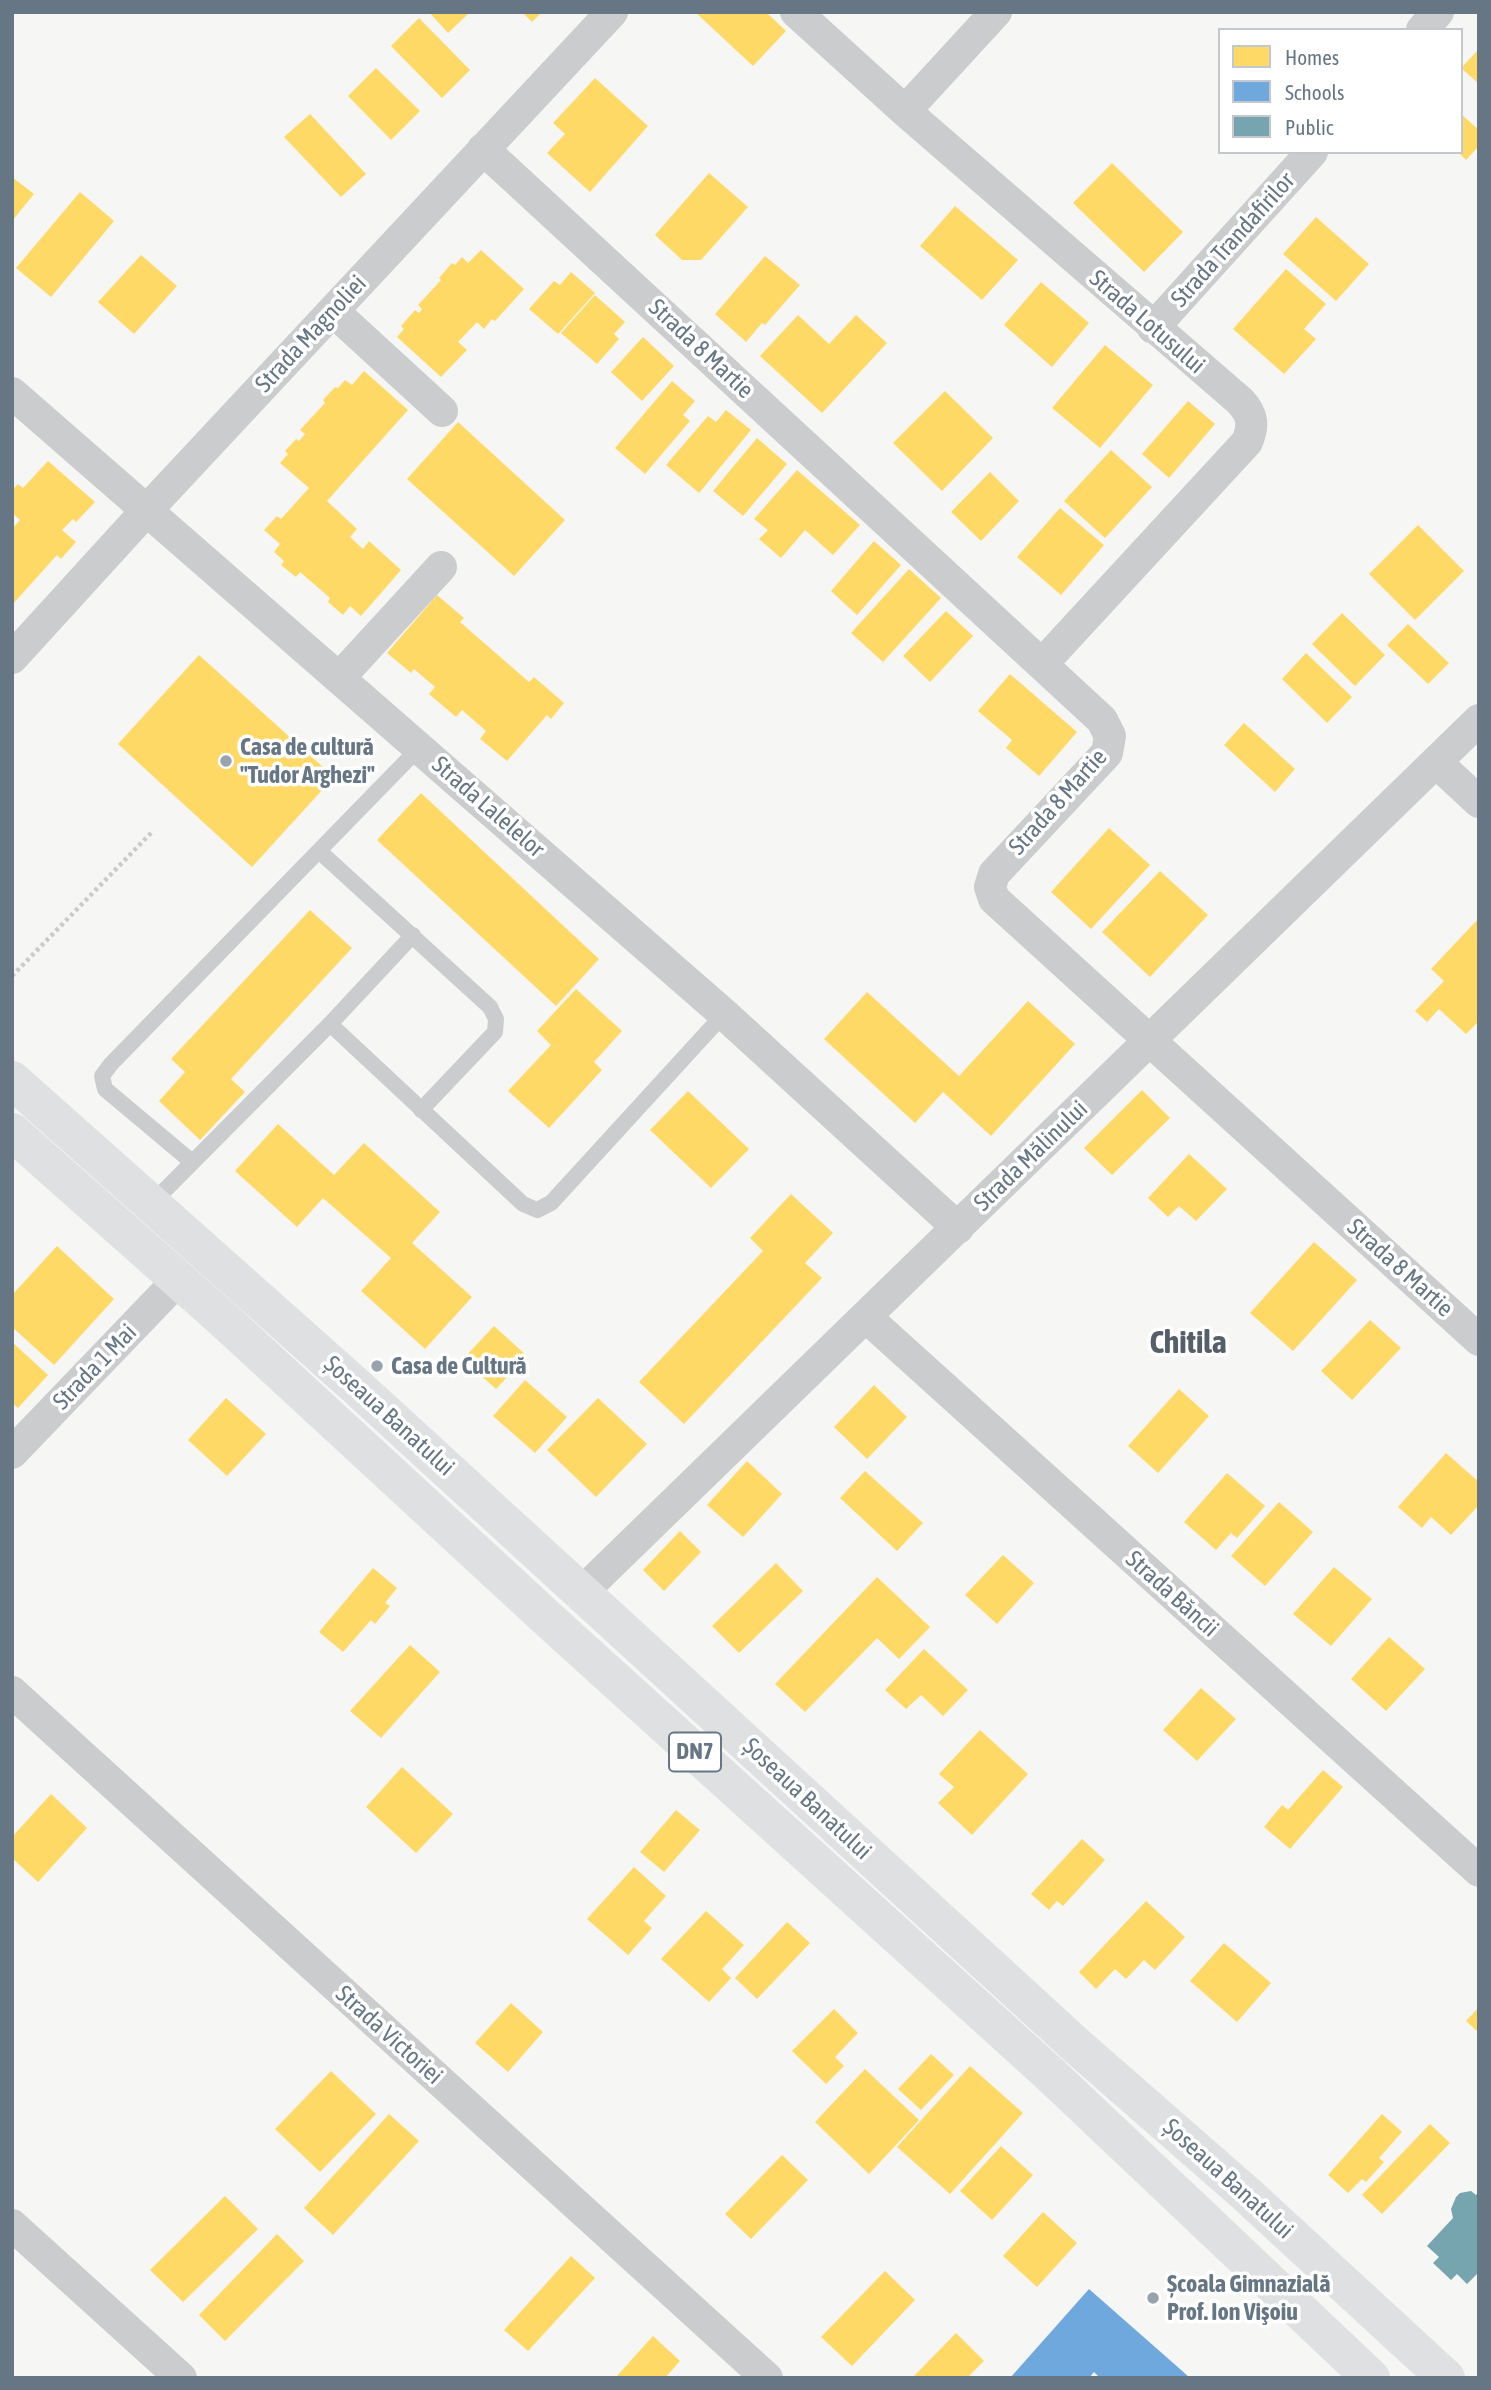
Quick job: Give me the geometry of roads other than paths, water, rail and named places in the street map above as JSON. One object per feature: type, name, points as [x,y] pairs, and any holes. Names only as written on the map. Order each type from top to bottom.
[{"type":"main road","name":"Șoseaua Banatului","points":[[12,1080],[358,1388],[1078,2047],[1245,2193],[1446,2378]]},
{"type":"main road","name":"Șoseaua Banatului","points":[[12,1132],[1052,2076],[1371,2378]]},
{"type":"street","name":"Strada Magnoliei","points":[[12,658],[612,12]]},
{"type":"street","name":"Strada Lotusului","points":[[796,12],[905,111],[1240,401],[1248,409],[1252,419],[1247,442],[1043,663]]},
{"type":"street","points":[[905,111],[996,12]]},
{"type":"street","points":[[1424,28],[1438,12]]},
{"type":"street","name":"Strada 8 Martie","points":[[484,149],[1043,663],[1108,727],[1110,745],[1107,753],[994,874],[990,887],[994,899],[1479,1340]]},
{"type":"street","name":"Strada Trandafirilor","points":[[1153,328],[1310,154]]},
{"type":"street","points":[[333,311],[442,411]]},
{"type":"street","name":"Strada Lalelelor","points":[[12,393],[724,1014],[958,1228]]},
{"type":"street","points":[[340,677],[441,567]]},
{"type":"street","name":"Strada Mălinului","points":[[582,1592],[1479,720]]},
{"type":"street","points":[[1436,762],[1479,802]]},
{"type":"street","name":"Strada 1 Mai","points":[[12,1454],[178,1280]]},
{"type":"street","name":"Strada Băncii","points":[[866,1317],[1479,1871]]},
{"type":"street","name":"Strada Victoriei","points":[[12,1692],[767,2378]]},
{"type":"street","points":[[12,2225],[181,2378]]},
{"type":"lane","points":[[192,1162],[105,1089],[102,1076],[420,747]]},
{"type":"lane","points":[[319,851],[490,1007],[496,1019],[495,1032],[421,1110]]},
{"type":"lane","points":[[150,1204],[330,1024],[413,935]]},
{"type":"lane","points":[[330,1024],[523,1204],[537,1210],[551,1203],[724,1014]]},
{"type":"place","name":"Casa de cultură \"Tudor Arghezi\"","points":[[226,761]]},
{"type":"place","name":"Casa de Cultură","points":[[377,1366]]},
{"type":"place","name":"Școala Gimnazială Prof. Ion Vişoiu","points":[[1153,2298]]},
{"type":"district","name":"Chitila","points":[[1188,1343]]}]
